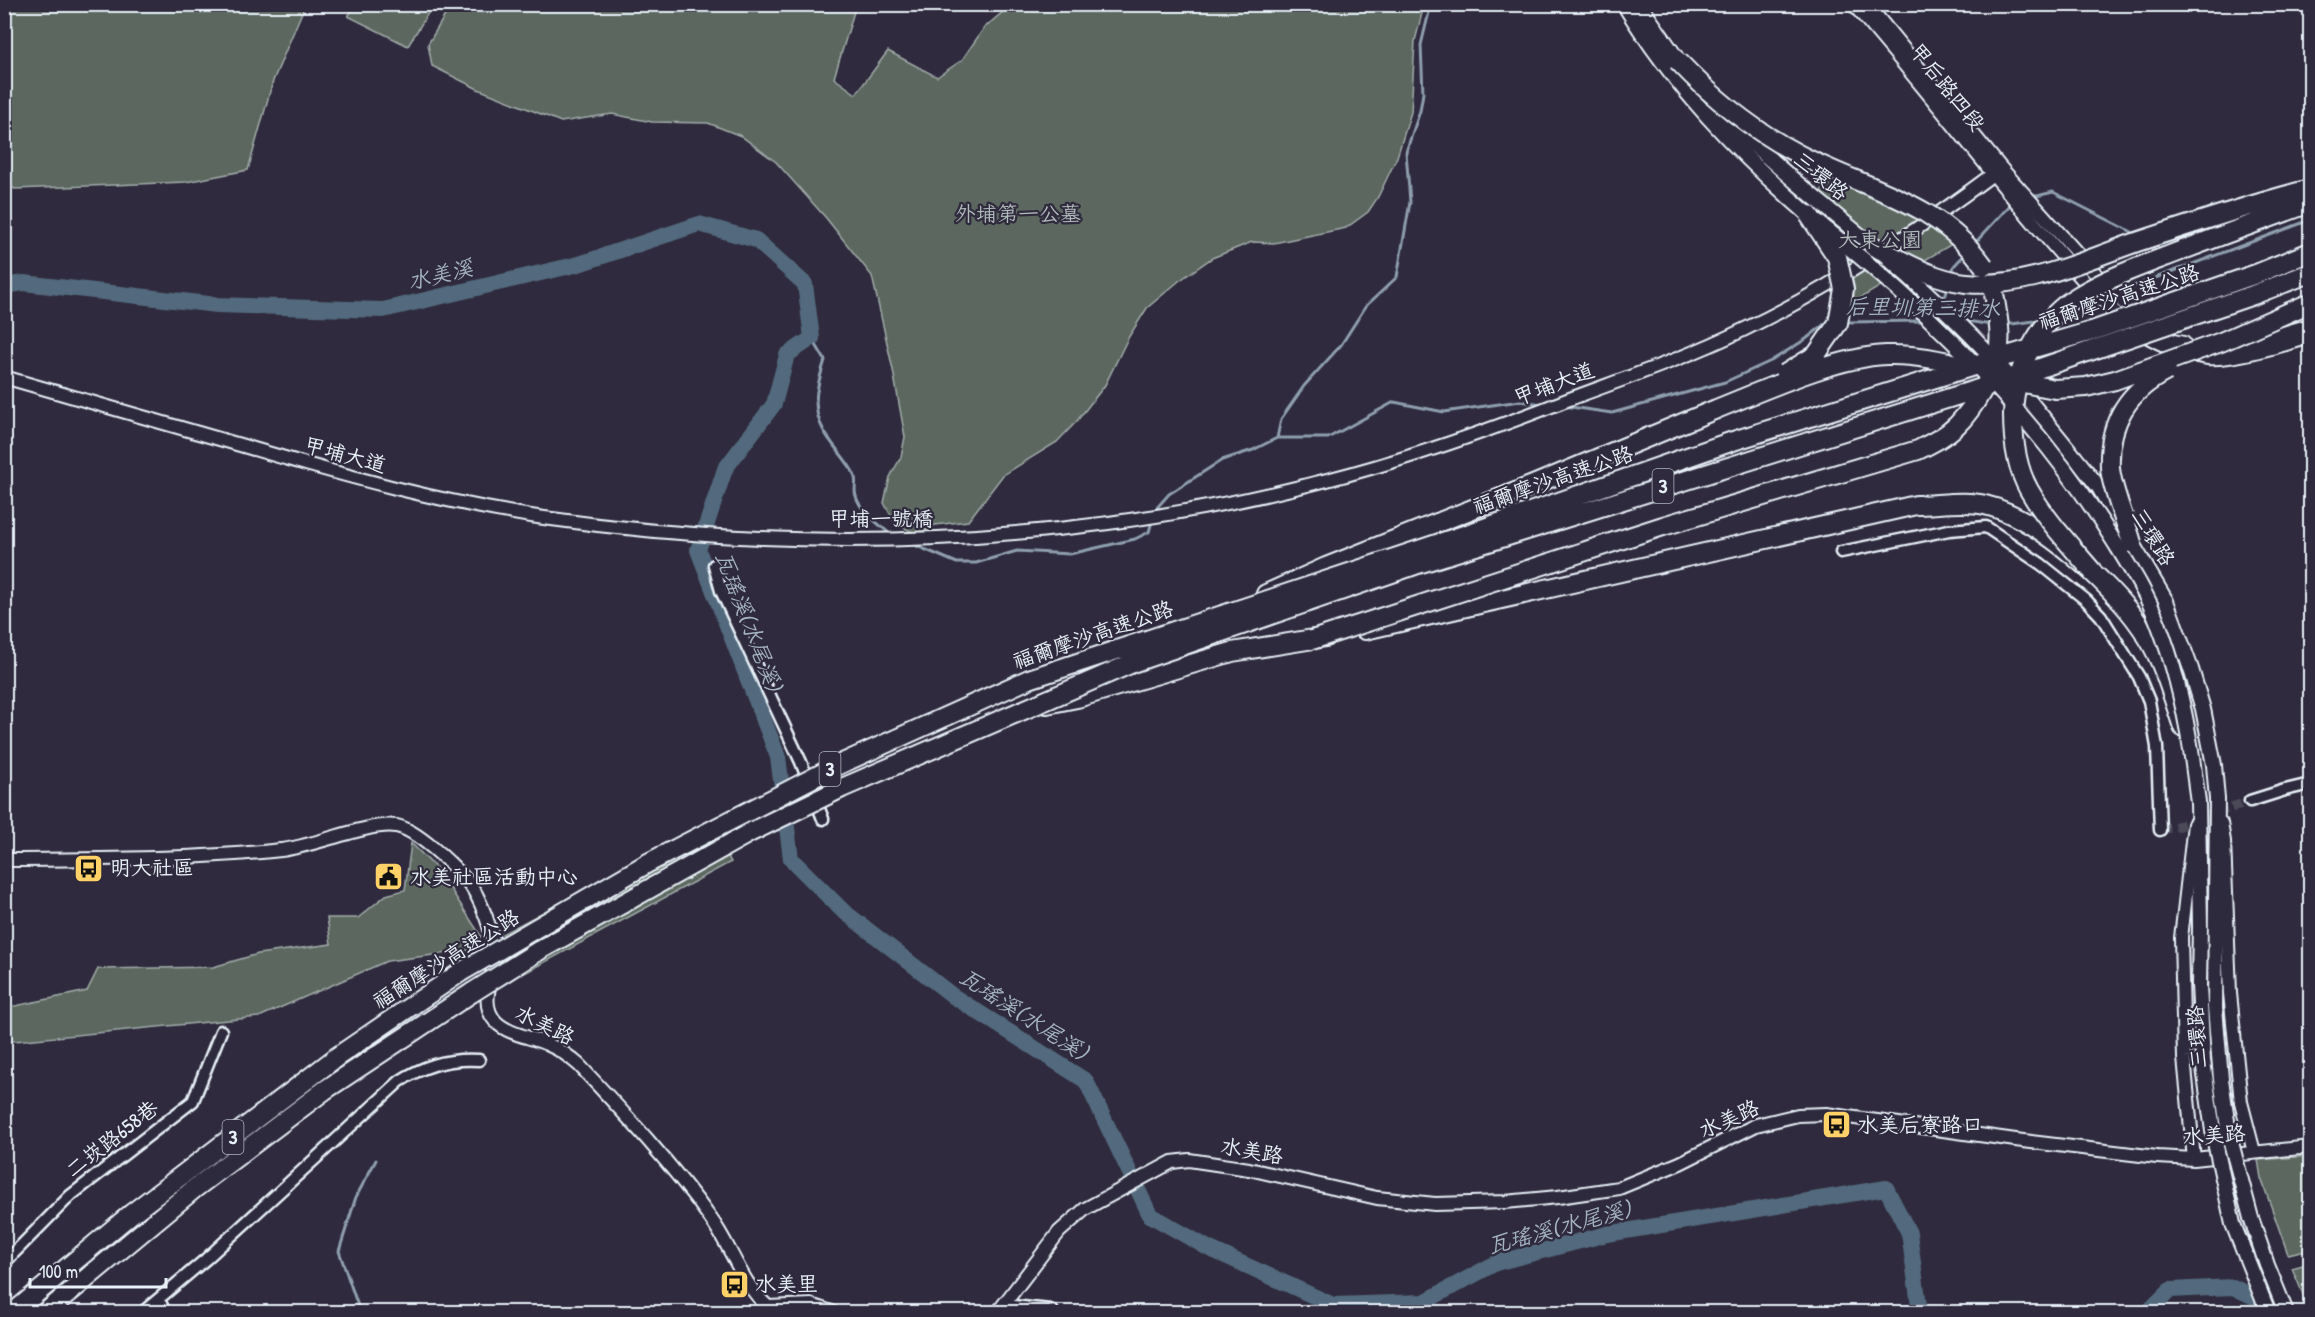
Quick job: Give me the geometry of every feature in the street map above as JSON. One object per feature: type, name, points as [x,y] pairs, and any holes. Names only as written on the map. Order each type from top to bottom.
[{"type":"highway","points":[[1312,640],[1664,526],[1918,450],[1943,437],[1958,425],[1988,380],[1998,354],[2000,337],[1997,312],[1990,280],[1984,266],[1966,244],[1932,215],[1904,200],[1832,171],[1764,135],[1730,111],[1678,61]]},
{"type":"highway","points":[[1873,246],[1940,278],[1966,283],[1990,284],[2058,271],[2193,223],[2310,189]]},
{"type":"highway","points":[[2191,750],[2149,639],[2127,608],[2045,515],[2028,489],[2018,464],[2014,443],[2014,402],[2018,380],[2025,360],[2038,337],[2058,312],[2077,297],[2121,273],[2310,203]]},
{"type":"highway","points":[[1714,410],[1794,370],[1816,356],[1838,323],[1844,289],[1837,257],[1809,215]]},
{"type":"highway","name":"福爾摩沙高速公路","points":[[14,1312],[131,1214],[339,1056],[461,972],[648,863],[836,766],[1029,679],[1470,533],[1733,441],[2092,331],[2256,274],[2310,252]]},
{"type":"highway","name":"福爾摩沙高速公路","points":[[46,1312],[194,1189],[325,1090],[540,950],[751,832],[842,788],[1135,662],[1276,612],[1472,547],[1991,385],[2253,295],[2310,273]]},
{"type":"highway","points":[[2132,543],[2110,469],[2116,420],[2127,400],[2151,379],[2222,342],[2310,303]]},
{"type":"highway","points":[[2013,381],[2055,389],[2086,387],[2115,380],[2222,342]]},
{"type":"highway","points":[[1221,615],[1326,567],[1512,494],[1714,410],[1819,371],[1854,360],[1886,355],[1951,362],[1982,370]]},
{"type":"highway","points":[[1019,710],[1077,698],[1232,652],[1375,628],[1916,506],[1983,504],[2008,513],[2027,523],[2093,572]]},
{"type":"main road","name":"三環路","points":[[1624,4],[1648,42],[1691,99],[1768,179],[1860,256],[1982,370],[2077,484],[2140,585],[2158,622],[2181,692],[2198,802],[2199,985],[2203,1061],[2214,1138],[2233,1224],[2268,1312]]},
{"type":"main road","name":"三環路","points":[[1639,4],[1678,61],[1710,101],[1744,137],[1784,174],[1942,305],[2013,381],[2098,486],[2166,601],[2203,709],[2214,765],[2217,799],[2215,1007],[2221,1079],[2229,1135],[2266,1265],[2286,1312]]},
{"type":"main road","points":[[1982,370],[2013,381]]},
{"type":"street","name":"甲后路四段","points":[[1852,4],[2027,206]]},
{"type":"street","name":"甲后路四段","points":[[1867,4],[1997,171]]},
{"type":"street","name":"甲埔大道","points":[[1077,526],[1170,513],[1245,499],[1326,480],[1427,452],[1564,402],[1705,347],[1785,309],[1857,268],[1997,171]]},
{"type":"street","points":[[2027,206],[2145,323],[2173,341],[2208,348],[2243,345],[2310,325]]},
{"type":"street","points":[[2027,206],[2098,298],[2134,329],[2165,346],[2210,358],[2236,356],[2310,337]]},
{"type":"street","name":"甲埔大道","points":[[4,377],[397,489],[472,506],[542,518],[684,533]]},
{"type":"street","name":"甲埔一號橋","points":[[684,533],[804,539],[946,538],[1077,526]]},
{"type":"street","points":[[1841,552],[1949,530],[1986,526],[2041,564],[2086,600],[2101,616],[2139,677],[2149,700],[2157,747],[2160,830]]},
{"type":"street","points":[[714,565],[721,591],[801,762],[823,819]]},
{"type":"street","points":[[2250,801],[2310,784]]},
{"type":"street","points":[[2217,799],[2224,841],[2230,993],[2241,1102],[2254,1152]]},
{"type":"street","points":[[2194,1159],[2184,1058],[2181,938],[2189,853],[2198,802]]},
{"type":"street","name":"水美路","points":[[4,860],[191,858],[283,850],[384,826],[396,826],[413,832],[467,881],[478,897],[495,956],[488,1000],[488,1006],[495,1021],[505,1029],[563,1051],[579,1065],[682,1181],[712,1220],[764,1310],[811,1305],[832,1312]]},
{"type":"street","name":"二崁路658巷","points":[[4,1263],[70,1196],[193,1101],[221,1031]]},
{"type":"street","points":[[143,1312],[400,1081],[416,1070],[440,1063],[466,1059],[479,1060]]},
{"type":"street","name":"水美路","points":[[1001,1309],[1059,1232],[1085,1209],[1172,1162],[1189,1160],[1249,1169],[1377,1198],[1435,1204],[1505,1202],[1619,1188],[1680,1163],[1756,1125],[1798,1115],[1826,1114],[2023,1141],[2194,1159],[2310,1147]]},
{"type":"street","points":[[159,1300],[165,1312]]},
{"type":"street","points":[[1001,1309],[1050,1310],[1053,1312]]},
{"type":"green space","points":[[4,5],[305,5],[273,81],[248,170],[186,182],[15,189],[5,184]]},
{"type":"green space","points":[[356,5],[433,5],[408,46],[348,16]]},
{"type":"green space","name":"外埔第一公墓","points":[[451,5],[856,5],[834,78],[856,94],[888,51],[937,77],[962,60],[984,28],[1011,5],[1424,5],[1415,41],[1411,112],[1397,157],[1378,197],[1368,212],[1346,228],[1274,243],[1252,242],[1212,258],[1179,281],[1147,308],[1128,338],[1105,385],[1057,442],[1003,475],[968,521],[935,525],[918,534],[896,525],[884,503],[890,477],[901,457],[905,437],[872,276],[826,218],[776,162],[741,136],[708,123],[652,122],[612,114],[561,122],[478,89],[432,66],[428,44]]},
{"type":"green space","name":"大東公園","points":[[1830,180],[1904,207],[1957,241],[1854,302],[1853,288],[1846,263],[1833,239],[1809,205]]},
{"type":"green space","points":[[709,823],[731,862],[523,974],[502,934]]},
{"type":"green space","points":[[411,843],[439,871],[481,936],[472,950],[387,961],[259,1017],[5,1042],[5,1008],[87,991],[98,969],[213,967],[258,954],[331,944],[327,918],[358,918],[386,895],[405,890]]},
{"type":"green space","points":[[2310,1156],[2310,1249],[2288,1254],[2261,1178],[2258,1160]]},
{"type":"green space","points":[[2310,1263],[2310,1311],[2292,1268]]},
{"type":"waterway","points":[[1277,438],[1281,419],[1304,386],[1341,345],[1366,306],[1397,277],[1410,202],[1406,152],[1420,111],[1423,93],[1421,45],[1431,4]]},
{"type":"waterway","points":[[2033,197],[2053,192],[2132,232]]},
{"type":"waterway","points":[[1974,244],[2012,203]]},
{"type":"waterway","name":"后里圳第三排水","points":[[2118,292],[2310,220]]},
{"type":"waterway","name":"瓦瑤溪(水尾溪)","points":[[4,286],[24,283],[217,305],[383,310],[579,264],[699,224],[756,240],[805,284],[812,338],[787,355],[774,404],[725,469],[698,550],[778,757],[791,859],[842,910],[953,996],[1086,1081],[1150,1215],[1208,1248],[1333,1305],[1424,1302],[1496,1263],[1607,1234],[1886,1188],[1909,1233],[1920,1312]]},
{"type":"waterway","points":[[1951,275],[1954,266],[1965,254]]},
{"type":"waterway","points":[[1944,301],[1948,287]]},
{"type":"waterway","name":"后里圳第三排水","points":[[2074,309],[2098,300]]},
{"type":"waterway","name":"后里圳第三排水","points":[[1962,320],[1991,325]]},
{"type":"waterway","name":"后里圳第三排水","points":[[2004,325],[2042,320]]},
{"type":"waterway","name":"后里圳第三排水","points":[[1846,322],[1923,321]]},
{"type":"waterway","name":"后里圳第三排水","points":[[1564,406],[1612,413],[1725,382],[1771,361],[1830,322]]},
{"type":"waterway","name":"后里圳第三排水","points":[[812,338],[825,360],[816,403],[820,422],[854,474],[855,493],[861,507],[890,534]]},
{"type":"waterway","name":"后里圳第三排水","points":[[1154,511],[1169,494],[1222,460],[1253,450],[1277,438],[1328,438],[1394,402],[1444,412],[1520,401],[1543,404]]},
{"type":"waterway","name":"后里圳第三排水","points":[[910,543],[957,563],[976,563],[1017,551],[1070,554],[1135,539],[1149,532],[1152,521]]},
{"type":"waterway","points":[[360,1312],[339,1251],[356,1197],[376,1160]]},
{"type":"waterway","name":"瓦瑤溪(水尾溪)","points":[[2150,1312],[2170,1290],[2233,1287],[2286,1312]]},
{"type":"tunnel","points":[[2160,830],[2179,826],[2250,801]]},
{"type":"place","name":"明大社區","points":[[89,868]]},
{"type":"place","name":"水美社區活動中心","points":[[389,877]]},
{"type":"place","name":"水美后寮路口","points":[[1836,1125]]},
{"type":"place","name":"水美里","points":[[734,1284]]},
{"type":"water label","name":"水美溪","points":[[440,274]]}]
